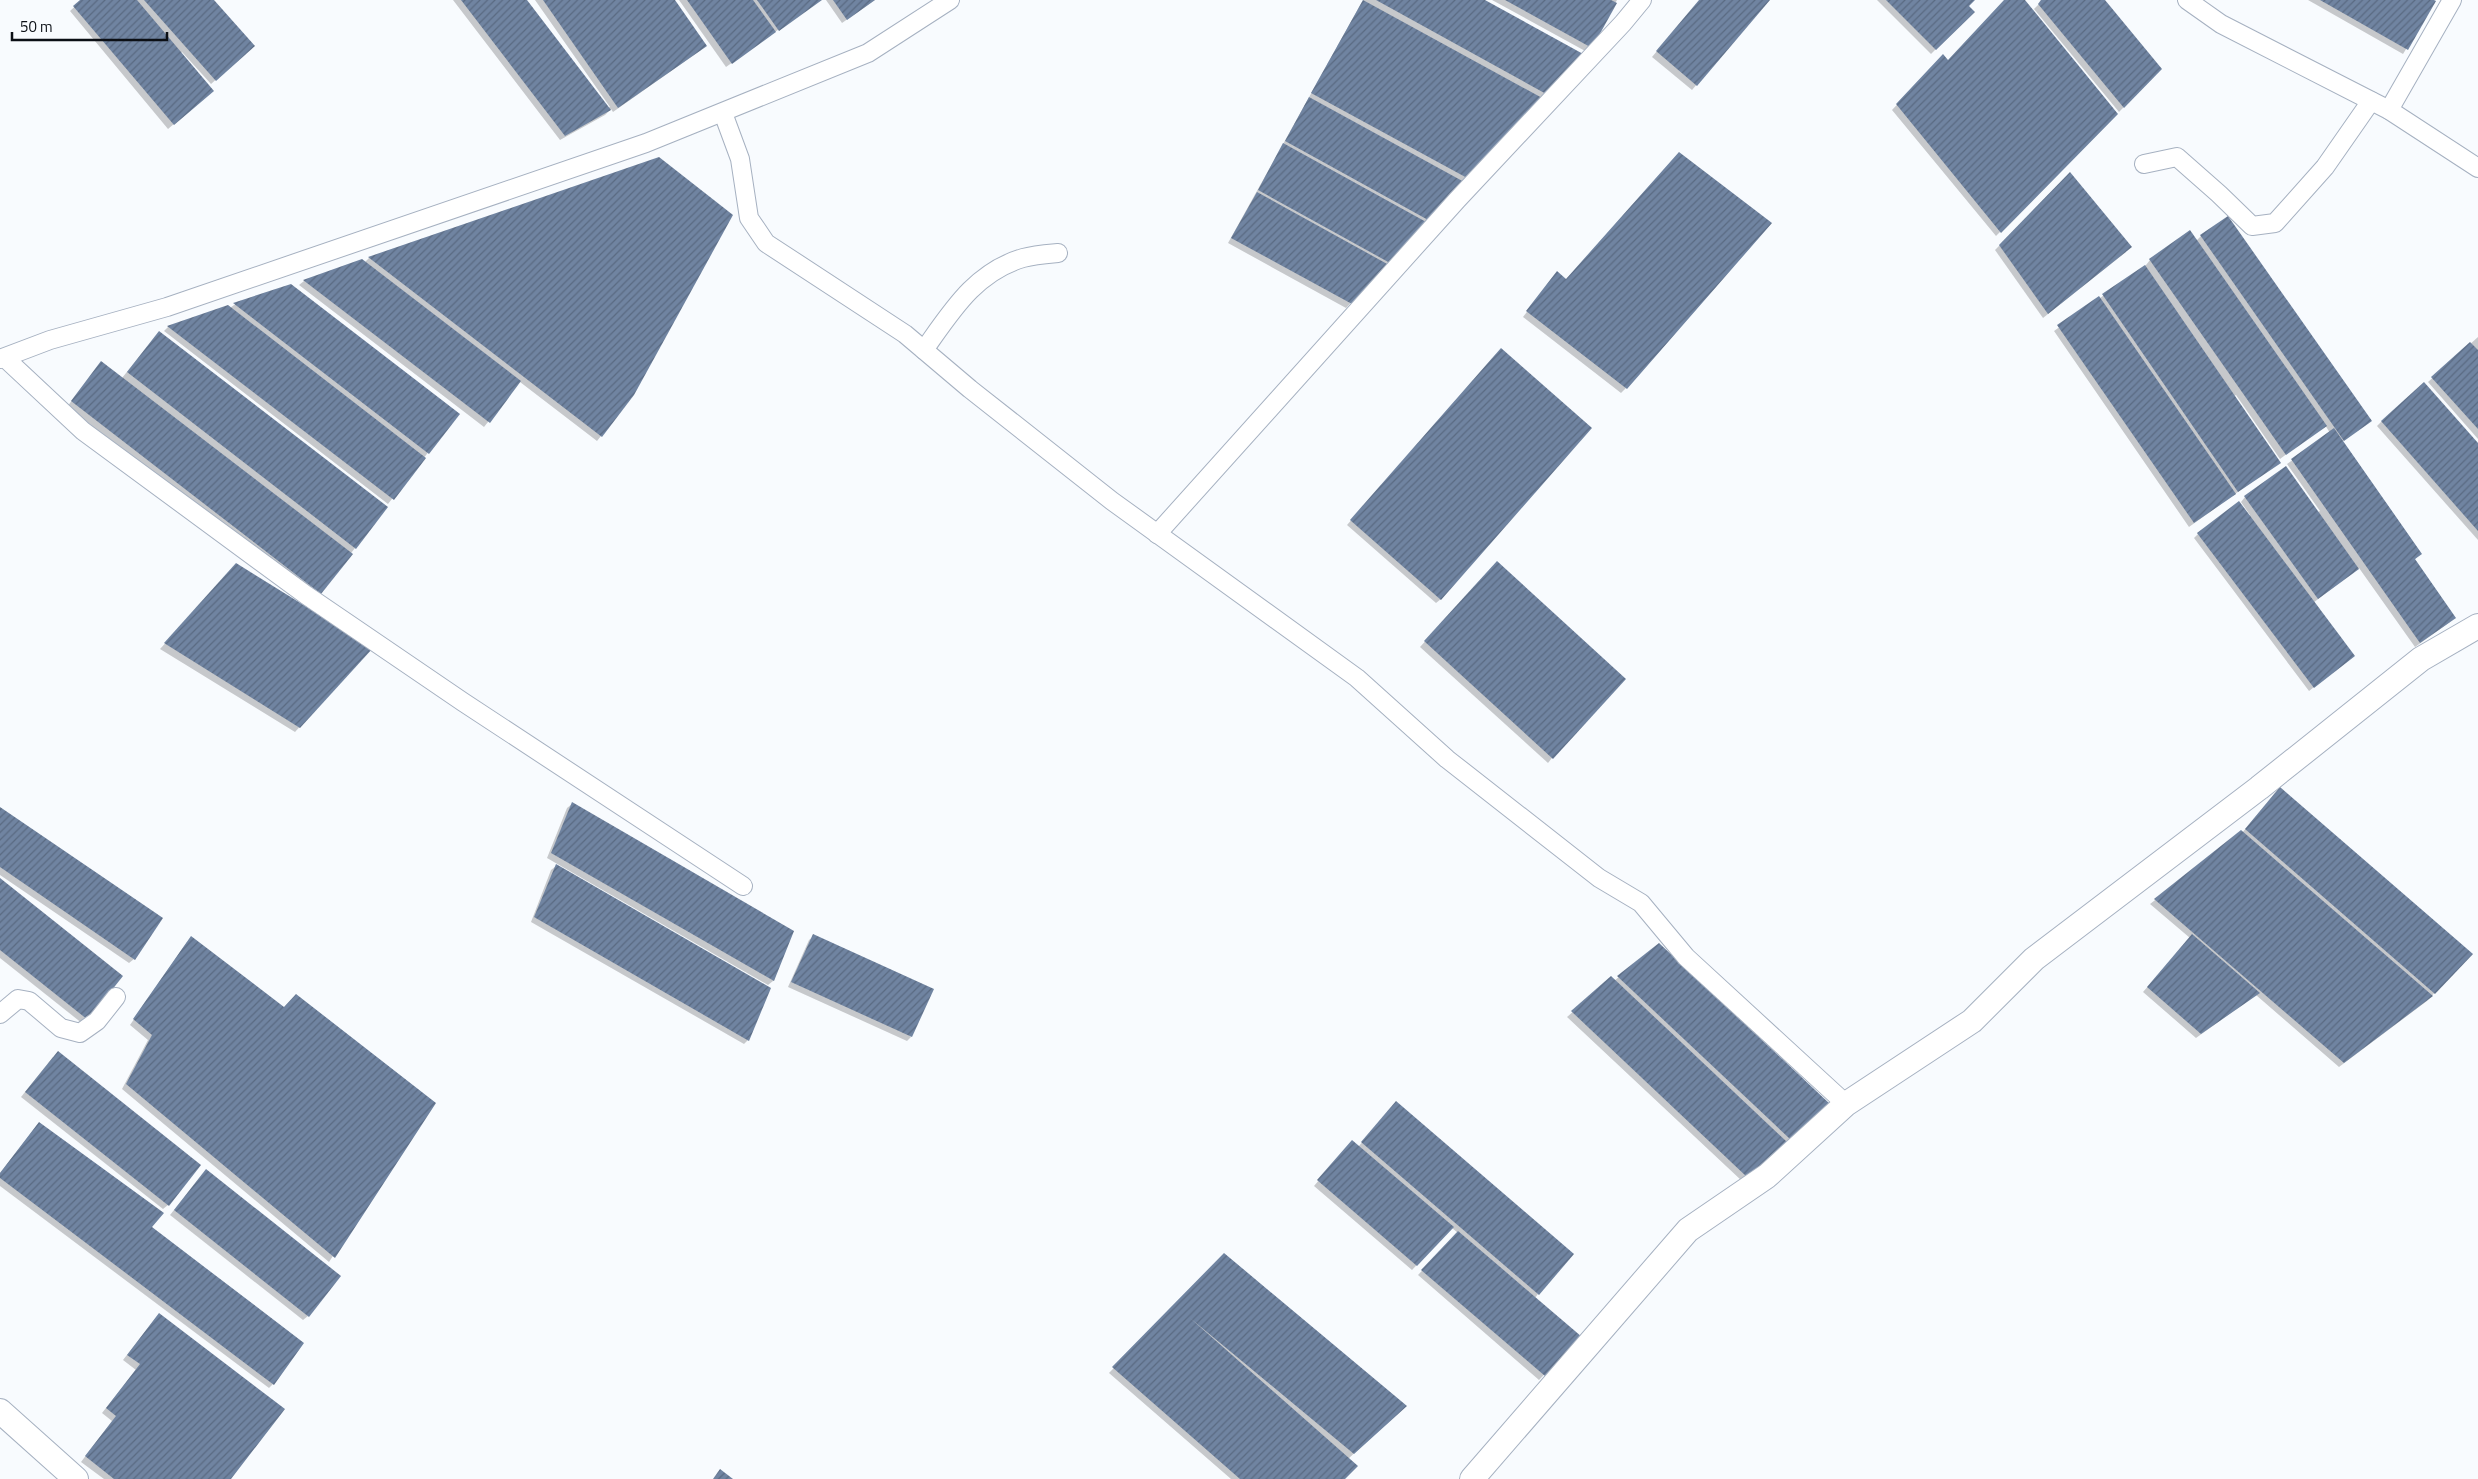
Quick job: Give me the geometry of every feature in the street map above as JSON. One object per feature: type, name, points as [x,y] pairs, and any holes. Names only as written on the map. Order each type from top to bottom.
[{"type":"street","points":[[743,886],[463,702],[306,595],[83,431],[2,358],[50,340],[167,307],[646,143],[724,113],[868,53],[950,0]]},
{"type":"street","points":[[1157,534],[1457,200],[1623,23],[1642,0]]},
{"type":"street","points":[[2186,0],[2221,24],[2390,110],[2478,168]]},
{"type":"street","points":[[2390,110],[2452,0]]},
{"type":"street","points":[[2144,164],[2177,157],[2252,226],[2276,223],[2325,166],[2371,101]]},
{"type":"street","points":[[724,113],[740,159],[749,218],[766,243],[905,334],[1097,489],[1357,678],[1447,759],[1599,878],[1641,903],[1686,958],[1846,1104]]},
{"type":"street","points":[[924,350],[956,306],[982,277],[1023,258],[1058,253]]},
{"type":"street","points":[[1472,1479],[1688,1230],[1767,1176],[1846,1104],[1972,1021],[2034,960],[2259,788],[2421,659],[2478,626]]},
{"type":"street","points":[[0,1014],[18,999],[29,1001],[61,1028],[80,1033],[97,1021],[116,997]]},
{"type":"street","points":[[0,1411],[76,1479]]},
{"type":"building","points":[[80,0],[137,0],[214,91],[174,125],[73,6]]},
{"type":"building","points":[[144,0],[214,0],[255,46],[216,81]]},
{"type":"building","points":[[461,0],[527,0],[611,110],[565,136]]},
{"type":"building","points":[[543,0],[675,0],[707,46],[618,108]]},
{"type":"building","points":[[687,0],[753,0],[776,32],[732,64]]},
{"type":"building","points":[[757,0],[822,0],[779,31]]},
{"type":"building","points":[[833,0],[875,0],[847,20]]},
{"type":"building","points":[[1363,0],[1544,99],[1469,179],[1311,93]]},
{"type":"building","points":[[1376,0],[1485,0],[1585,55],[1548,95]]},
{"type":"building","points":[[1505,0],[1611,0],[1617,3],[1592,48]]},
{"type":"building","points":[[1699,0],[1770,0],[1697,86],[1656,51]]},
{"type":"building","points":[[1886,0],[1975,0],[1969,6],[1975,12],[1936,50]]},
{"type":"building","points":[[2004,0],[2025,0],[2118,114],[2001,233],[1896,104],[1943,54],[1948,60]]},
{"type":"building","points":[[2041,0],[2105,0],[2162,69],[2124,108],[2038,4]]},
{"type":"building","points":[[2320,0],[2434,0],[2436,1],[2408,50]]},
{"type":"building","points":[[1309,97],[1466,183],[1430,221],[1285,141]]},
{"type":"building","points":[[1283,143],[1428,223],[1390,263],[1258,190]]},
{"type":"building","points":[[1679,152],[1772,223],[1627,389],[1526,311],[1557,271],[1566,279]]},
{"type":"building","points":[[659,157],[733,215],[634,395],[602,437],[368,257]]},
{"type":"building","points":[[2070,172],[2132,247],[2048,314],[1999,245]]},
{"type":"building","points":[[1257,192],[1389,265],[1352,304],[1231,238]]},
{"type":"building","points":[[2228,216],[2372,421],[2344,441],[2200,235]]},
{"type":"building","points":[[2190,230],[2327,426],[2286,455],[2149,259]]},
{"type":"building","points":[[362,259],[521,381],[490,423],[303,280]]},
{"type":"building","points":[[2145,265],[2281,463],[2238,492],[2102,294]]},
{"type":"building","points":[[291,284],[460,414],[429,454],[233,303]]},
{"type":"building","points":[[2099,296],[2236,494],[2194,523],[2057,325]]},
{"type":"building","points":[[228,305],[426,458],[394,500],[167,326]]},
{"type":"building","points":[[159,331],[388,507],[356,549],[127,372]]},
{"type":"building","points":[[2470,342],[2478,350],[2478,429],[2431,377]]},
{"type":"building","points":[[1501,348],[1592,428],[1441,600],[1350,520]]},
{"type":"building","points":[[101,361],[353,554],[321,594],[71,401]]},
{"type":"building","points":[[2424,382],[2478,443],[2478,531],[2381,421]]},
{"type":"building","points":[[2334,428],[2422,554],[2415,559],[2456,618],[2420,643],[2291,459]]},
{"type":"building","points":[[2286,466],[2359,569],[2318,599],[2244,496]]},
{"type":"building","points":[[2239,501],[2355,656],[2314,688],[2197,533]]},
{"type":"building","points":[[1497,561],[1626,679],[1553,759],[1424,641]]},
{"type":"building","points":[[236,563],[373,648],[300,728],[164,643]]},
{"type":"building","points":[[2280,787],[2473,954],[2435,994],[2245,829]]},
{"type":"building","points":[[572,802],[794,931],[774,981],[551,853]]},
{"type":"building","points":[[0,807],[163,918],[135,960],[0,867]]},
{"type":"building","points":[[2241,830],[2433,996],[2344,1063],[2154,899]]},
{"type":"building","points":[[556,864],[771,988],[749,1041],[534,917]]},
{"type":"building","points":[[0,878],[123,976],[88,1020],[0,950]]},
{"type":"building","points":[[813,934],[934,989],[912,1037],[791,982]]},
{"type":"building","points":[[2192,934],[2260,993],[2201,1034],[2147,987]]},
{"type":"building","points":[[191,936],[284,1007],[296,994],[436,1103],[335,1258],[126,1084],[152,1035],[133,1019]]},
{"type":"building","points":[[1659,943],[1830,1104],[1790,1139],[1617,976]]},
{"type":"building","points":[[1611,976],[1787,1142],[1747,1177],[1571,1011]]},
{"type":"building","points":[[58,1051],[201,1165],[169,1206],[25,1092]]},
{"type":"building","points":[[1396,1101],[1574,1254],[1539,1295],[1361,1142]]},
{"type":"building","points":[[39,1122],[164,1213],[152,1227],[304,1343],[274,1385],[0,1178],[0,1173]]},
{"type":"building","points":[[1352,1140],[1454,1227],[1417,1266],[1317,1180]]},
{"type":"building","points":[[206,1169],[341,1276],[309,1317],[174,1210]]},
{"type":"building","points":[[1458,1231],[1582,1337],[1545,1376],[1421,1270]]},
{"type":"building","points":[[1224,1253],[1407,1406],[1354,1454],[1190,1318],[1358,1466],[1345,1479],[1240,1479],[1112,1367]]},
{"type":"building","points":[[159,1313],[285,1409],[231,1479],[114,1479],[85,1456],[116,1416],[106,1408],[140,1364],[127,1355]]},
{"type":"building","points":[[720,1469],[733,1479],[713,1479]]}]
